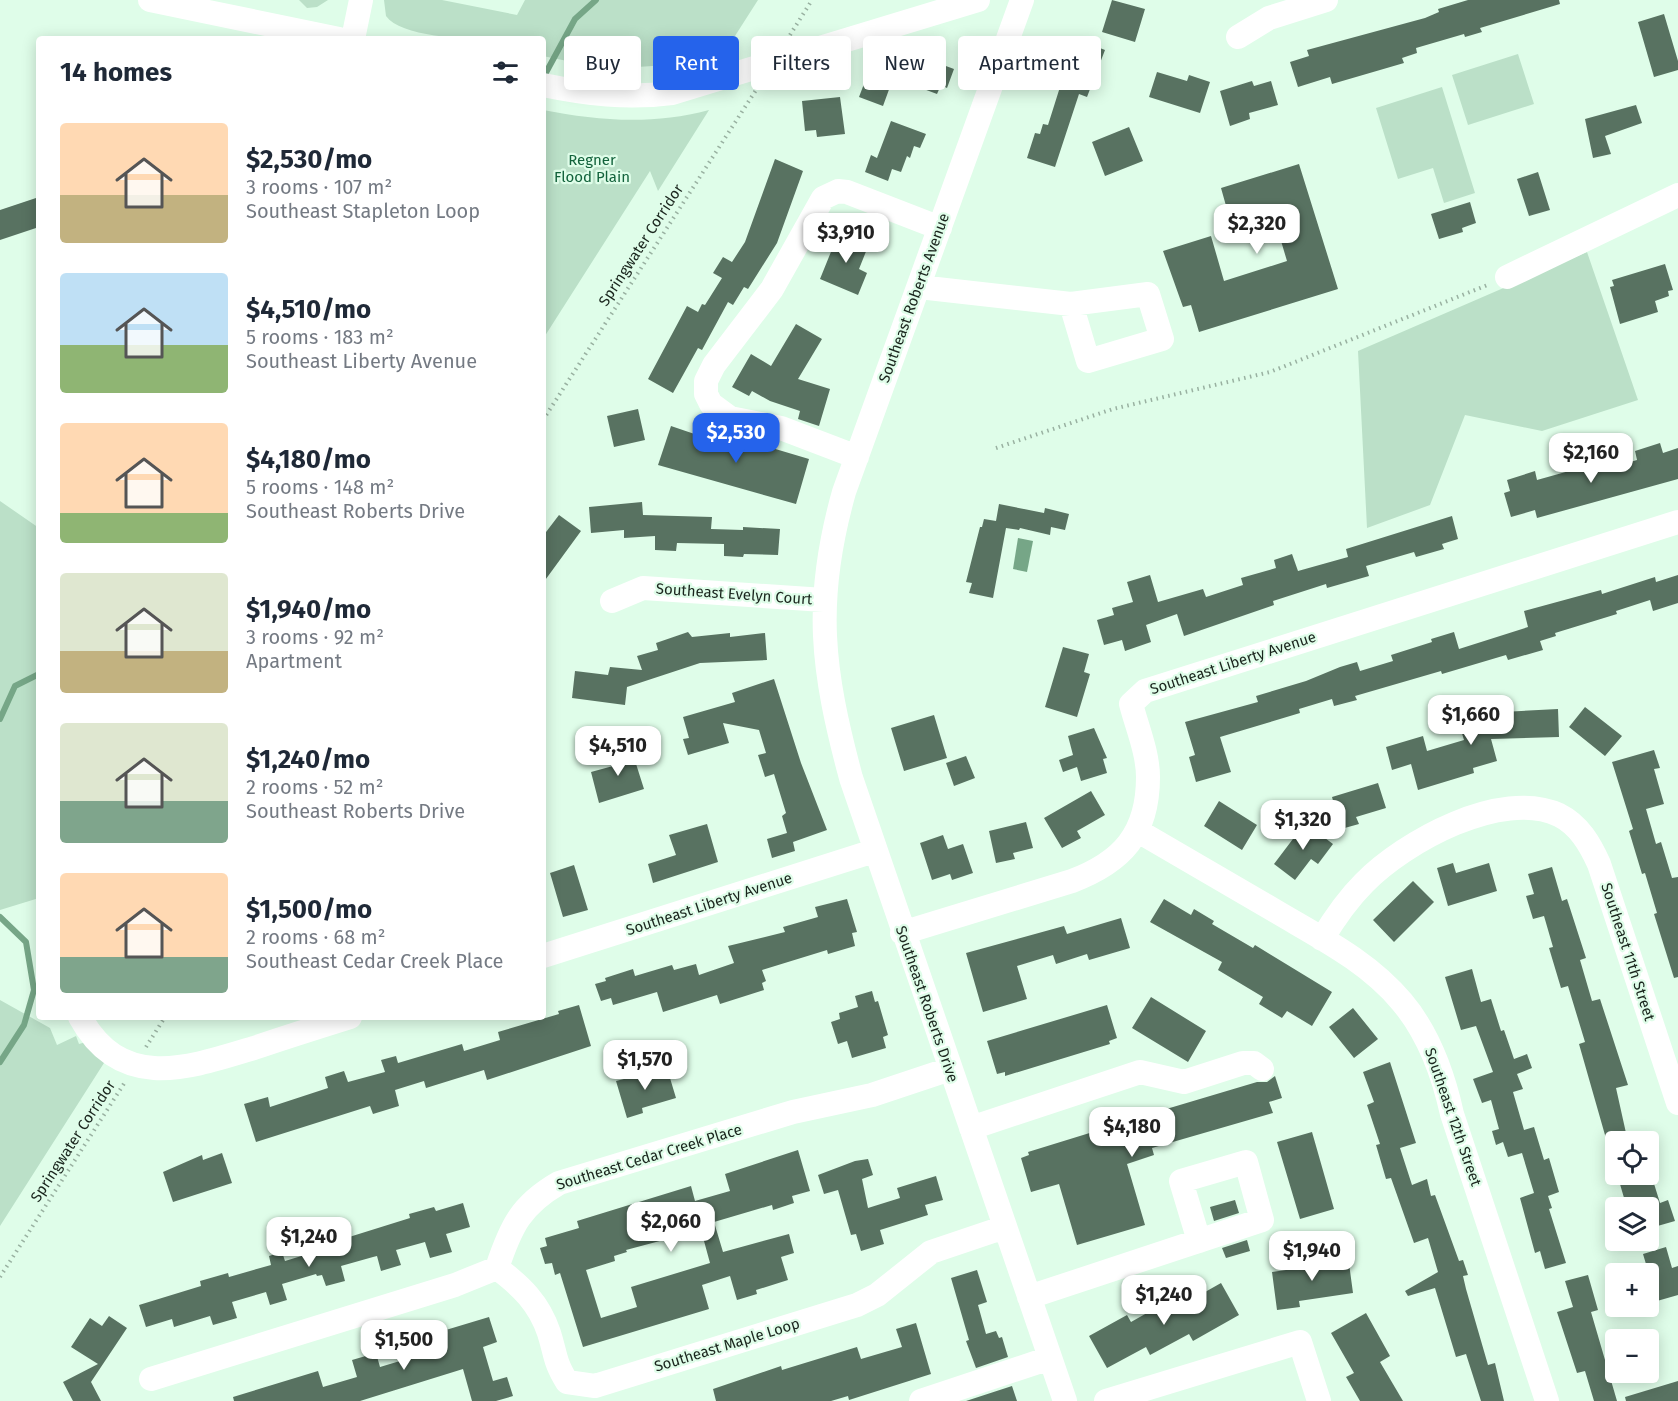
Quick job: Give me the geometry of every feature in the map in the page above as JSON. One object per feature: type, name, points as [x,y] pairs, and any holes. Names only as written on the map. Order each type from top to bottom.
[{"type":"street","points":[[150,0],[324,36]]},
{"type":"street","points":[[354,36],[361,0]]},
{"type":"street","points":[[546,86],[578,92],[627,97],[672,93],[978,0]]},
{"type":"street","name":"Southeast Roberts Avenue","points":[[824,600],[833,534],[857,457],[1022,0]]},
{"type":"street","points":[[1238,37],[1269,18],[1326,0]]},
{"type":"street","points":[[857,457],[781,428],[730,418],[711,404],[706,394],[706,381],[714,365],[772,289],[823,198],[838,191],[847,192],[940,228]]},
{"type":"street","points":[[1507,277],[1678,195]]},
{"type":"street","points":[[919,287],[1071,304]]},
{"type":"street","name":"Southeast Liberty Avenue","points":[[902,933],[1093,873],[1126,849],[1138,831],[1148,777],[1131,704],[1145,691],[1678,522]]},
{"type":"street","name":"Southeast Evelyn Court","points":[[612,601],[643,588],[824,600]]},
{"type":"street","name":"Southeast Roberts Drive","points":[[824,600],[824,641],[830,699],[851,778],[902,933],[1065,1401]]},
{"type":"street","name":"Southeast 11th Street","points":[[1322,939],[1335,918],[1365,882],[1420,840],[1462,821],[1506,810],[1527,807],[1558,815],[1583,835],[1599,864],[1678,1103]]},
{"type":"street","name":"Southeast 12th Street","points":[[1138,831],[1322,939],[1371,971],[1404,1004],[1429,1044],[1446,1088],[1452,1114],[1548,1401]]},
{"type":"street","name":"Southeast Liberty Avenue","points":[[546,955],[874,851]]},
{"type":"street","points":[[82,1020],[102,1049],[137,1064],[161,1069],[202,1064],[341,1020]]},
{"type":"street","points":[[970,1128],[1140,1072],[1184,1082],[1243,1063],[1254,1063],[1262,1069]]},
{"type":"street","name":"Southeast Cedar Creek Place","points":[[497,1268],[514,1222],[538,1195],[559,1183],[793,1112],[872,1095],[950,1069]]},
{"type":"street","name":"Southeast Maple Loop","points":[[497,1268],[521,1286],[537,1305],[549,1333],[555,1362],[567,1382],[595,1386],[857,1305],[877,1295],[931,1252],[1005,1227]]},
{"type":"street","points":[[1029,1297],[1199,1241]]},
{"type":"street","points":[[151,1379],[455,1285],[497,1268]]},
{"type":"street","points":[[1106,1401],[1136,1396],[1300,1342],[1320,1401]]},
{"type":"street","points":[[921,1401],[1050,1358]]},
{"type":"path","points":[[790,36],[812,0]]},
{"type":"path","name":"Springwater Corridor","points":[[546,415],[757,90]]},
{"type":"path","points":[[996,448],[1113,409],[1270,372],[1507,277]]},
{"type":"path","name":"Springwater Corridor","points":[[0,1277],[163,1020]]},
{"type":"green space","points":[[299,0],[328,0],[317,7],[307,8]]},
{"type":"green space","points":[[384,0],[442,0],[517,15],[525,0],[758,0],[735,36],[653,36],[653,66],[641,67],[641,36],[564,36],[564,60],[546,57],[546,36],[436,36],[397,25],[386,16]]},
{"type":"green space","points":[[1518,54],[1534,104],[1468,125],[1452,75]]},
{"type":"green space","points":[[1442,87],[1475,193],[1444,203],[1433,168],[1398,179],[1376,108]]},
{"type":"green space","name":"Regner Flood Plain","points":[[546,110],[585,117],[626,120],[667,118],[709,110],[658,191],[650,171],[546,334]]},
{"type":"green space","points":[[1587,252],[1638,400],[1542,431],[1465,415],[1430,505],[1367,528],[1358,351]]},
{"type":"green space","points":[[0,501],[36,526],[36,899],[0,910]]},
{"type":"green space","points":[[0,1000],[50,1028],[57,1045],[76,1036],[79,1044],[93,1040],[111,1052],[0,1226]]},
{"type":"shaded area","points":[[1018,538],[1033,541],[1027,572],[1013,569]]},
{"type":"building","points":[[1112,0],[1145,9],[1135,42],[1102,32]]},
{"type":"building","points":[[1468,0],[1559,0],[1560,4],[1480,28],[1482,32],[1465,37],[1464,34],[1416,48],[1417,53],[1402,58],[1404,63],[1332,84],[1330,77],[1298,87],[1290,62],[1309,56],[1307,50],[1425,18],[1439,12],[1438,9]]},
{"type":"building","points":[[1664,14],[1678,61],[1678,70],[1654,77],[1638,22]]},
{"type":"building","points":[[1101,48],[1105,50],[1101,60]]},
{"type":"building","points":[[946,66],[954,69],[946,88]]},
{"type":"building","points":[[1157,72],[1187,81],[1189,75],[1210,82],[1200,113],[1149,97]]},
{"type":"building","points":[[1252,81],[1254,86],[1271,81],[1278,105],[1249,113],[1250,119],[1230,126],[1220,91]]},
{"type":"building","points":[[863,86],[863,90],[889,90],[883,106],[859,97]]},
{"type":"building","points":[[926,90],[939,90],[937,94]]},
{"type":"building","points":[[1059,90],[1090,90],[1087,97],[1079,94],[1055,167],[1027,158],[1035,133],[1040,134],[1043,124],[1048,125]]},
{"type":"building","points":[[840,97],[845,134],[817,137],[816,130],[805,131],[802,101]]},
{"type":"building","points":[[1636,105],[1642,123],[1605,136],[1611,154],[1593,158],[1585,119]]},
{"type":"building","points":[[891,121],[926,134],[920,148],[914,146],[910,158],[907,156],[901,172],[892,169],[888,181],[865,172],[871,155],[877,158]]},
{"type":"building","points":[[1129,127],[1143,161],[1105,176],[1092,142]]},
{"type":"building","points":[[775,159],[803,171],[777,243],[748,289],[744,287],[733,305],[728,302],[702,350],[698,348],[673,393],[648,379],[687,306],[698,312],[702,304],[705,305],[722,278],[713,273],[723,257],[732,262],[745,242]]},
{"type":"building","points":[[1299,164],[1338,289],[1199,332],[1191,305],[1183,307],[1163,251],[1211,236],[1224,281],[1287,261],[1273,214],[1232,227],[1221,188]]},
{"type":"building","points":[[1538,172],[1550,210],[1529,216],[1517,179]]},
{"type":"building","points":[[36,198],[36,228],[0,240],[0,210]]},
{"type":"building","points":[[1470,202],[1476,223],[1462,228],[1463,232],[1439,239],[1431,214]]},
{"type":"building","points":[[839,232],[869,244],[859,269],[867,273],[858,295],[820,279]]},
{"type":"building","points":[[1665,264],[1673,290],[1668,291],[1669,296],[1655,301],[1658,312],[1620,324],[1610,287],[1614,286],[1612,280]]},
{"type":"building","points":[[796,324],[822,339],[798,379],[830,389],[819,426],[798,419],[800,411],[770,401],[752,391],[749,396],[732,387],[751,354],[771,366]]},
{"type":"building","points":[[638,409],[645,440],[614,447],[607,416]]},
{"type":"building","points":[[671,426],[718,442],[720,434],[737,439],[736,442],[771,451],[772,448],[809,459],[796,504],[658,465]]},
{"type":"building","points":[[1660,443],[1663,453],[1678,448],[1678,479],[1537,518],[1535,510],[1511,517],[1504,493],[1510,491],[1507,480],[1535,471],[1537,480],[1587,466],[1589,474],[1637,460],[1635,451]]},
{"type":"building","points":[[642,502],[643,515],[712,517],[711,529],[743,530],[743,527],[780,529],[778,555],[724,556],[724,544],[677,543],[676,551],[655,550],[655,536],[624,538],[624,530],[591,533],[589,507]]},
{"type":"building","points":[[999,504],[1044,513],[1045,508],[1069,514],[1065,530],[1051,527],[1050,535],[1020,528],[1019,530],[1006,528],[993,598],[969,593],[972,583],[966,582],[980,527],[984,519],[996,521]]},
{"type":"building","points":[[559,515],[581,531],[546,579],[546,532]]},
{"type":"building","points":[[1452,516],[1458,539],[1442,544],[1444,549],[1416,557],[1414,552],[1366,566],[1369,576],[1327,588],[1326,584],[1273,601],[1274,605],[1184,636],[1177,614],[1146,625],[1151,642],[1125,651],[1122,640],[1104,645],[1097,620],[1114,615],[1112,608],[1133,602],[1127,582],[1150,575],[1158,602],[1203,589],[1206,597],[1243,585],[1241,578],[1276,568],[1274,560],[1292,554],[1298,571],[1348,557],[1346,549]]},
{"type":"building","points":[[1678,575],[1678,603],[1653,611],[1650,600],[1616,611],[1617,614],[1555,633],[1556,636],[1540,641],[1543,650],[1508,660],[1506,655],[1442,674],[1441,671],[1355,696],[1357,700],[1334,706],[1332,699],[1299,709],[1300,713],[1220,737],[1231,772],[1196,782],[1189,757],[1195,755],[1185,722],[1258,702],[1256,696],[1357,662],[1360,671],[1393,661],[1391,655],[1432,642],[1431,639],[1454,632],[1459,649],[1528,627],[1524,611],[1601,590],[1602,594],[1655,577],[1656,582]]},
{"type":"building","points":[[688,632],[692,637],[730,633],[730,637],[765,633],[767,660],[700,663],[627,687],[625,705],[572,698],[575,671],[608,675],[610,667],[642,670],[637,656],[658,650],[656,643]]},
{"type":"building","points":[[1063,647],[1089,654],[1084,672],[1090,674],[1077,717],[1045,707]]},
{"type":"building","points":[[774,679],[801,763],[827,830],[793,842],[795,851],[772,858],[767,839],[787,833],[782,816],[786,813],[774,774],[765,777],[758,755],[766,753],[759,730],[723,723],[729,743],[688,755],[683,739],[689,738],[683,717],[735,702],[732,693]]},
{"type":"building","points":[[1585,707],[1622,736],[1605,756],[1569,727]]},
{"type":"building","points":[[1558,709],[1559,737],[1491,739],[1497,761],[1473,768],[1474,773],[1418,790],[1411,764],[1392,770],[1386,747],[1423,736],[1427,751],[1464,740],[1460,727],[1502,715],[1502,712]]},
{"type":"building","points":[[934,715],[947,758],[904,771],[891,728]]},
{"type":"building","points":[[1094,728],[1107,758],[1103,759],[1107,773],[1081,781],[1077,767],[1063,772],[1059,760],[1073,755],[1068,736]]},
{"type":"building","points":[[631,748],[644,789],[599,803],[591,772],[613,766],[610,754]]},
{"type":"building","points":[[1654,750],[1660,768],[1654,769],[1664,804],[1646,809],[1656,844],[1661,842],[1672,878],[1678,877],[1678,977],[1674,978],[1654,914],[1657,913],[1645,873],[1642,874],[1629,831],[1633,829],[1612,762]]},
{"type":"building","points":[[966,756],[975,778],[954,786],[946,763]]},
{"type":"building","points":[[1378,783],[1386,808],[1356,817],[1359,824],[1341,829],[1332,797]]},
{"type":"building","points":[[1091,791],[1105,815],[1077,831],[1081,838],[1062,848],[1044,818]]},
{"type":"building","points":[[1219,801],[1257,825],[1242,850],[1204,826]]},
{"type":"building","points":[[1026,822],[1033,848],[1013,853],[1015,859],[996,863],[989,831]]},
{"type":"building","points":[[1305,823],[1333,844],[1318,864],[1311,859],[1295,880],[1274,864]]},
{"type":"building","points":[[707,824],[718,862],[653,883],[648,864],[676,855],[669,835]]},
{"type":"building","points":[[943,835],[948,849],[963,844],[973,873],[952,880],[950,874],[932,880],[920,843]]},
{"type":"building","points":[[1453,863],[1456,873],[1489,863],[1497,891],[1448,906],[1437,868]]},
{"type":"building","points":[[574,865],[588,910],[563,917],[550,873]]},
{"type":"building","points":[[1552,867],[1562,901],[1567,899],[1586,958],[1580,960],[1592,1001],[1600,999],[1628,1085],[1616,1088],[1626,1131],[1605,1131],[1605,1135],[1579,1044],[1585,1042],[1568,986],[1561,988],[1549,948],[1553,947],[1544,916],[1533,919],[1526,896],[1534,894],[1528,874]]},
{"type":"building","points":[[1413,881],[1434,902],[1394,942],[1373,920]]},
{"type":"building","points":[[847,899],[857,932],[852,933],[855,946],[828,954],[827,950],[762,970],[766,981],[762,983],[764,990],[720,1004],[717,995],[663,1012],[657,992],[613,1005],[611,998],[601,1001],[595,984],[606,981],[605,978],[633,969],[635,976],[672,965],[674,970],[696,964],[699,975],[734,963],[728,946],[785,932],[783,927],[818,917],[815,907]]},
{"type":"building","points":[[1164,899],[1191,915],[1194,909],[1214,921],[1212,924],[1253,948],[1255,945],[1332,992],[1312,1026],[1287,1011],[1282,1018],[1259,1004],[1263,997],[1218,970],[1222,962],[1150,922]]},
{"type":"building","points":[[1121,918],[1130,948],[1089,960],[1087,954],[1056,964],[1053,955],[1017,966],[1027,999],[983,1012],[966,953],[1064,926],[1067,934]]},
{"type":"building","points":[[1472,969],[1481,1002],[1491,999],[1501,1031],[1504,1030],[1514,1059],[1527,1054],[1532,1068],[1517,1074],[1523,1089],[1513,1092],[1524,1130],[1534,1127],[1544,1160],[1549,1158],[1559,1192],[1548,1196],[1552,1208],[1549,1209],[1566,1263],[1545,1269],[1540,1251],[1535,1253],[1520,1198],[1534,1193],[1522,1153],[1508,1157],[1503,1142],[1496,1145],[1492,1131],[1499,1129],[1491,1100],[1482,1103],[1473,1079],[1493,1072],[1476,1026],[1461,1030],[1445,977]]},
{"type":"building","points":[[872,991],[875,1002],[878,1001],[888,1035],[883,1037],[886,1048],[852,1058],[847,1041],[838,1044],[831,1022],[840,1019],[839,1013],[858,1007],[855,996]]},
{"type":"building","points":[[1151,997],[1206,1031],[1188,1062],[1132,1028]]},
{"type":"building","points":[[579,1005],[591,1046],[487,1080],[484,1070],[426,1088],[424,1081],[395,1090],[399,1106],[373,1114],[370,1106],[256,1142],[244,1104],[268,1097],[270,1107],[328,1088],[325,1077],[344,1071],[348,1082],[385,1072],[381,1060],[396,1056],[398,1063],[462,1044],[464,1051],[500,1040],[498,1032],[546,1020],[546,1018],[559,1014],[558,1011]]},
{"type":"building","points":[[1107,1005],[1117,1038],[1109,1041],[1110,1044],[1005,1076],[1005,1072],[997,1074],[987,1041]]},
{"type":"building","points":[[1353,1008],[1378,1039],[1354,1058],[1329,1027]]},
{"type":"building","points":[[1390,1062],[1416,1143],[1400,1148],[1412,1185],[1427,1179],[1431,1196],[1435,1195],[1459,1261],[1463,1260],[1468,1275],[1463,1276],[1466,1289],[1488,1365],[1495,1363],[1504,1401],[1481,1401],[1466,1354],[1456,1357],[1435,1288],[1408,1296],[1405,1291],[1438,1272],[1428,1238],[1414,1243],[1391,1178],[1386,1179],[1376,1145],[1380,1144],[1367,1105],[1374,1102],[1363,1072]]},
{"type":"building","points":[[667,1068],[676,1098],[642,1108],[643,1113],[627,1118],[616,1081]]},
{"type":"building","points":[[1275,1076],[1282,1098],[1269,1102],[1273,1113],[1152,1148],[1154,1155],[1127,1164],[1145,1225],[1077,1245],[1059,1184],[1031,1192],[1021,1158],[1029,1155],[1028,1152],[1135,1119],[1136,1123],[1164,1115],[1163,1110],[1257,1082],[1267,1082]]},
{"type":"building","points":[[1312,1132],[1334,1209],[1300,1219],[1277,1142]]},
{"type":"building","points":[[798,1150],[810,1191],[792,1196],[794,1203],[773,1210],[772,1205],[714,1222],[723,1252],[789,1234],[794,1253],[781,1257],[788,1280],[756,1290],[757,1294],[737,1300],[730,1276],[702,1285],[709,1309],[583,1347],[560,1273],[555,1275],[552,1263],[545,1264],[540,1248],[547,1246],[545,1238],[579,1228],[577,1221],[691,1186],[695,1201],[730,1191],[725,1174]],"holes":[[[701,1230],[710,1263],[631,1287],[637,1307],[601,1318],[586,1270],[615,1261],[614,1256],[627,1252],[626,1250]]]},
{"type":"building","points":[[222,1153],[232,1183],[173,1202],[163,1172],[202,1155],[203,1160]]},
{"type":"building","points":[[868,1159],[873,1175],[862,1179],[868,1208],[900,1198],[897,1188],[936,1176],[943,1200],[925,1205],[928,1215],[880,1230],[884,1244],[861,1251],[856,1234],[851,1235],[838,1190],[824,1194],[818,1175],[855,1161]]},
{"type":"building","points":[[1620,1185],[1654,1185],[1658,1197],[1624,1197]]},
{"type":"building","points":[[1235,1200],[1239,1213],[1214,1221],[1210,1207]]},
{"type":"building","points":[[1659,1200],[1660,1203],[1668,1200],[1675,1221],[1659,1226]]},
{"type":"building","points":[[463,1203],[470,1227],[446,1234],[452,1252],[430,1258],[425,1242],[396,1250],[401,1265],[381,1271],[377,1256],[341,1266],[345,1281],[326,1286],[322,1275],[317,1276],[316,1274],[282,1284],[287,1300],[270,1305],[266,1292],[232,1302],[237,1318],[213,1325],[210,1316],[174,1327],[172,1319],[146,1327],[139,1305],[201,1286],[200,1281],[228,1273],[229,1277],[271,1265],[269,1256],[282,1252],[285,1261],[331,1247],[329,1239],[345,1234],[346,1238],[410,1218],[409,1214],[434,1207],[436,1211]]},
{"type":"building","points":[[1247,1240],[1250,1251],[1226,1258],[1222,1248]]},
{"type":"building","points":[[1666,1247],[1672,1268],[1678,1266],[1678,1295],[1659,1300],[1659,1263],[1646,1263],[1643,1254]]},
{"type":"building","points":[[1348,1256],[1353,1293],[1299,1301],[1300,1307],[1277,1310],[1272,1272],[1307,1267],[1306,1262]]},
{"type":"building","points":[[977,1270],[987,1302],[978,1305],[986,1334],[996,1331],[999,1338],[1002,1337],[1008,1357],[976,1368],[966,1341],[969,1340],[951,1278]]},
{"type":"building","points":[[1588,1275],[1598,1310],[1591,1312],[1605,1360],[1605,1383],[1612,1383],[1617,1401],[1594,1401],[1585,1371],[1577,1373],[1557,1312],[1573,1307],[1565,1281]]},
{"type":"building","points":[[1221,1283],[1239,1315],[1193,1341],[1189,1334],[1150,1355],[1146,1347],[1107,1368],[1089,1336],[1127,1315],[1131,1322],[1170,1300],[1175,1309]]},
{"type":"building","points":[[1366,1313],[1390,1356],[1380,1362],[1403,1401],[1360,1401],[1346,1377],[1354,1373],[1331,1333]]},
{"type":"building","points":[[109,1316],[127,1328],[91,1382],[101,1401],[73,1401],[63,1382],[98,1364],[71,1347],[90,1318],[102,1326]]},
{"type":"building","points":[[489,1317],[497,1342],[483,1347],[493,1381],[507,1377],[513,1396],[496,1401],[472,1401],[463,1369],[360,1401],[234,1401],[233,1397],[318,1371],[323,1387],[357,1377],[352,1360],[376,1353],[380,1367],[410,1358],[406,1342]]},
{"type":"building","points":[[916,1323],[931,1374],[849,1400],[848,1396],[831,1401],[716,1401],[713,1389],[781,1366],[782,1370],[857,1347],[861,1359],[902,1347],[896,1329]]},
{"type":"building","points":[[1678,1381],[1678,1401],[1626,1401],[1625,1397]]},
{"type":"building","points":[[1012,1386],[1017,1401],[966,1401]]},
{"type":"waterway","points":[[546,72],[575,19],[596,0]]},
{"type":"waterway","points":[[0,719],[15,686],[36,676]]},
{"type":"waterway","points":[[0,917],[26,942],[34,990],[24,1025],[0,1062]]}]
